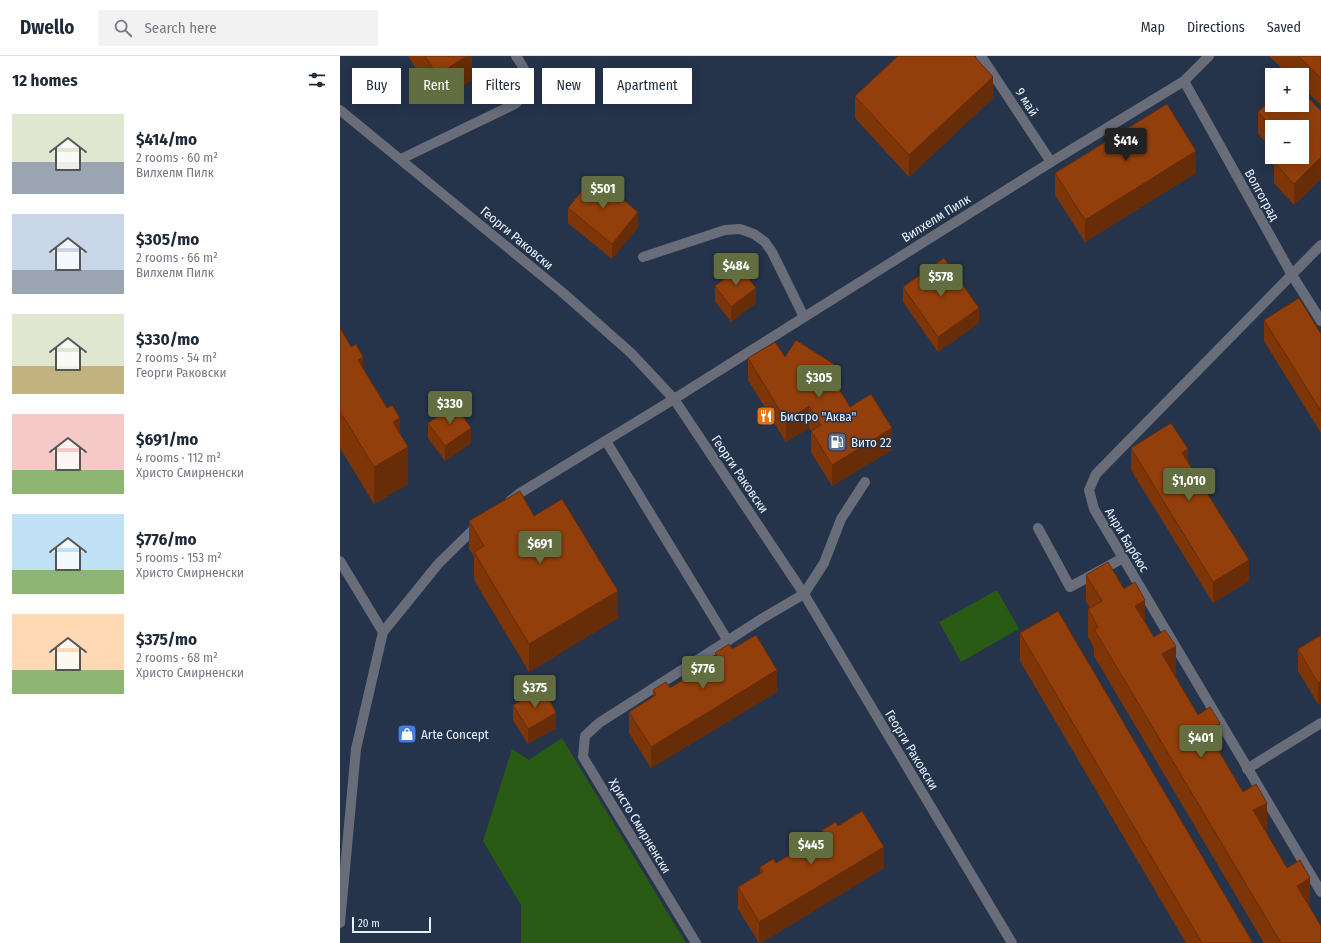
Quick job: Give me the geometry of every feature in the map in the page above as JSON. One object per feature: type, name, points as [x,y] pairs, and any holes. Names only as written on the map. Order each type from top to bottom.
[{"type":"street","points":[[401,159],[515,104],[524,97],[528,82],[526,71],[516,56]]},
{"type":"street","name":"9 май","points":[[981,56],[1051,162]]},
{"type":"street","name":"Вилхелм Пилк","points":[[503,505],[1051,162],[1184,81],[1209,56]]},
{"type":"street","name":"Волгоград","points":[[1184,81],[1292,275],[1321,321]]},
{"type":"street","name":"Георги Раковски","points":[[340,110],[562,292],[626,348],[674,399],[804,594],[1012,943]]},
{"type":"street","points":[[643,257],[725,230],[740,229],[754,234],[765,242],[772,252],[804,317]]},
{"type":"street","name":"Анри Барбюс","points":[[1321,245],[1096,474],[1088,490],[1094,509],[1321,892]]},
{"type":"street","points":[[606,441],[728,641]]},
{"type":"street","points":[[804,594],[824,563],[841,519],[865,482]]},
{"type":"street","points":[[340,923],[341,899],[356,749],[383,632],[439,563],[486,518]]},
{"type":"street","points":[[1038,528],[1070,587],[1123,558]]},
{"type":"street","points":[[340,561],[383,632]]},
{"type":"street","name":"Христо Смирненски","points":[[696,943],[582,757],[585,736],[599,722],[804,594]]},
{"type":"street","points":[[1248,769],[1321,723]]},
{"type":"green space","points":[[997,590],[1019,629],[961,662],[939,622]]},
{"type":"green space","points":[[562,738],[686,943],[521,943],[521,905],[483,841],[512,749],[529,760]]},
{"type":"building","points":[[425,56],[467,56],[448,68],[433,68]]},
{"type":"building","points":[[898,56],[974,56],[993,77],[909,155],[855,96]]},
{"type":"building","points":[[1298,56],[1321,56],[1321,78]]},
{"type":"building","points":[[1309,98],[1321,111],[1321,157],[1294,184],[1276,164],[1309,164],[1309,120],[1265,120],[1258,112],[1265,106],[1265,112],[1309,112]]},
{"type":"building","points":[[1167,104],[1196,151],[1085,220],[1055,173]]},
{"type":"building","points":[[594,176],[638,212],[612,244],[568,208]]},
{"type":"building","points":[[944,258],[979,308],[938,337],[903,287]]},
{"type":"building","points":[[740,267],[756,288],[731,307],[715,286]]},
{"type":"building","points":[[1299,298],[1321,334],[1321,411],[1264,320]]},
{"type":"building","points":[[340,328],[351,347],[356,344],[363,357],[358,360],[387,408],[392,405],[400,418],[393,422],[408,447],[374,467],[340,411]]},
{"type":"building","points":[[796,340],[835,365],[826,379],[831,376],[850,407],[871,394],[892,428],[832,465],[811,431],[821,425],[809,406],[786,421],[748,358],[775,342],[785,357]]},
{"type":"building","points":[[455,405],[471,428],[445,446],[428,423]]},
{"type":"building","points":[[1171,423],[1188,449],[1182,453],[1249,560],[1213,582],[1131,448]]},
{"type":"building","points":[[520,491],[534,516],[562,499],[618,591],[529,644],[474,552],[484,546],[469,521]]},
{"type":"building","points":[[1108,562],[1124,589],[1135,582],[1145,600],[1135,606],[1154,637],[1165,630],[1176,646],[1162,654],[1198,715],[1210,707],[1220,723],[1207,731],[1243,792],[1256,784],[1267,803],[1253,810],[1287,868],[1300,860],[1310,878],[1297,886],[1321,926],[1321,943],[1281,943],[1094,629],[1098,627],[1088,609],[1102,601],[1086,575]]},
{"type":"building","points":[[1058,611],[1253,943],[1202,943],[1020,633]]},
{"type":"building","points":[[756,635],[777,670],[651,747],[629,712],[656,695],[653,690],[666,682],[670,688],[719,658],[715,653],[729,644],[732,649]]},
{"type":"building","points":[[1321,635],[1321,681],[1318,683],[1298,649]]},
{"type":"building","points":[[544,688],[556,713],[528,729],[513,705]]},
{"type":"building","points":[[862,811],[884,847],[759,922],[738,887],[763,872],[760,867],[773,859],[776,863],[825,834],[822,830],[836,822],[838,826]]},
{"type":"place","name":"Бистро \"Аква\"","points":[[766,416]]},
{"type":"place","name":"Вито 22","points":[[837,442]]},
{"type":"place","name":"Arte Concept","points":[[407,734]]}]
